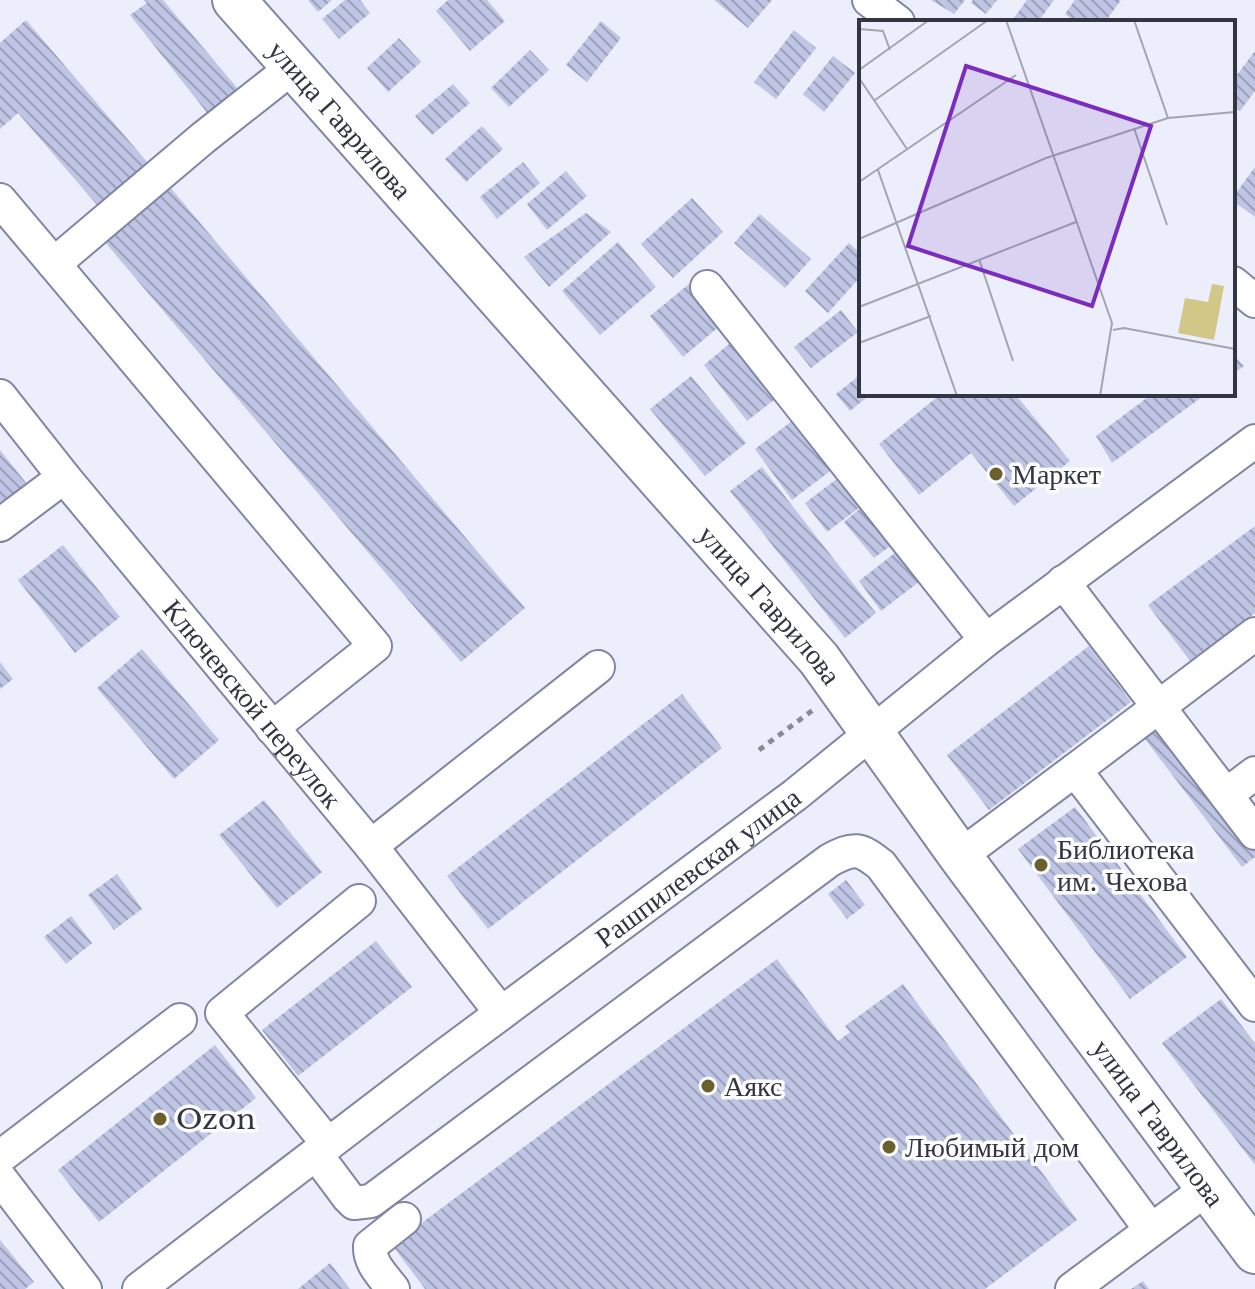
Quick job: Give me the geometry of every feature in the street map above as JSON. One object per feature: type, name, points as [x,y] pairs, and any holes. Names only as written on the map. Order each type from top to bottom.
[{"type":"main road","name":"улица Гаврилова","points":[[234,0],[819,659],[960,856],[1208,1188],[1252,1242]]},
{"type":"street","points":[[869,0],[895,20]]},
{"type":"street","points":[[54,264],[203,138],[293,67]]},
{"type":"street","points":[[0,200],[375,646],[272,728]]},
{"type":"street","points":[[1235,285],[1255,301]]},
{"type":"street","points":[[707,287],[986,640]]},
{"type":"street","name":"Ключевской переулок","points":[[0,396],[371,846],[501,1013]]},
{"type":"street","name":"Рашпилевская улица","points":[[139,1289],[501,1013],[776,809],[986,640],[1255,441]]},
{"type":"street","points":[[0,525],[64,477]]},
{"type":"street","points":[[1063,582],[1255,833]]},
{"type":"street","points":[[960,856],[1255,634]]},
{"type":"street","points":[[371,846],[598,667]]},
{"type":"street","points":[[1075,770],[1255,1005]]},
{"type":"street","points":[[1226,795],[1255,773]]},
{"type":"street","points":[[359,901],[222,1013],[322,1149],[354,1203],[371,1201],[830,860],[846,851],[864,851],[881,865],[1151,1230]]},
{"type":"street","points":[[0,1157],[180,1020]]},
{"type":"street","points":[[0,1178],[85,1289]]},
{"type":"street","points":[[1072,1289],[1208,1188]]},
{"type":"street","points":[[383,1191],[408,1224],[370,1246],[374,1263],[393,1289]]},
{"type":"path","points":[[759,750],[842,689]]},
{"type":"building","points":[[144,0],[163,0],[239,90],[212,119],[130,15],[147,3]]},
{"type":"building","points":[[308,0],[332,0],[318,12]]},
{"type":"building","points":[[345,0],[360,0],[370,13],[339,39],[322,19]]},
{"type":"building","points":[[448,0],[487,0],[505,21],[470,51],[436,11]]},
{"type":"building","points":[[714,0],[772,0],[748,28]]},
{"type":"building","points":[[931,0],[965,0],[954,14]]},
{"type":"building","points":[[973,0],[997,0],[986,14],[971,3]]},
{"type":"building","points":[[1027,0],[1054,0],[1039,20],[1012,20]]},
{"type":"building","points":[[1075,0],[1121,0],[1106,20],[1073,20],[1065,14]]},
{"type":"building","points":[[26,20],[153,169],[103,212],[18,113],[0,129],[0,43]]},
{"type":"building","points":[[601,21],[621,38],[587,82],[566,65]]},
{"type":"building","points":[[794,30],[816,48],[776,99],[754,82]]},
{"type":"building","points":[[399,38],[421,62],[388,92],[367,68]]},
{"type":"building","points":[[530,50],[549,70],[509,107],[491,88]]},
{"type":"building","points":[[1255,51],[1255,91],[1240,111],[1235,107],[1235,77]]},
{"type":"building","points":[[833,56],[855,73],[824,112],[803,94]]},
{"type":"building","points":[[453,84],[470,103],[432,135],[415,116]]},
{"type":"building","points":[[482,126],[503,149],[466,182],[445,159]]},
{"type":"building","points":[[523,162],[540,183],[497,219],[480,197]]},
{"type":"building","points":[[1255,167],[1255,217],[1235,202],[1235,194]]},
{"type":"building","points":[[566,171],[587,196],[547,230],[527,204]]},
{"type":"building","points":[[169,186],[525,608],[461,662],[104,241]]},
{"type":"building","points":[[692,198],[723,232],[673,278],[641,244]]},
{"type":"building","points":[[586,213],[611,232],[549,287],[524,257]]},
{"type":"building","points":[[760,214],[811,259],[785,288],[734,243]]},
{"type":"building","points":[[618,242],[656,287],[600,335],[562,291]]},
{"type":"building","points":[[849,243],[859,252],[859,278],[828,313],[805,291]]},
{"type":"building","points":[[689,284],[722,324],[683,357],[650,316]]},
{"type":"building","points":[[841,310],[858,332],[811,368],[794,347]]},
{"type":"building","points":[[729,344],[774,400],[747,421],[704,365]]},
{"type":"building","points":[[1235,357],[1244,366],[1235,373]]},
{"type":"building","points":[[691,376],[746,443],[705,476],[650,409]]},
{"type":"building","points":[[859,376],[859,396],[869,396],[850,411],[836,394]]},
{"type":"building","points":[[939,396],[1017,396],[1070,461],[1014,506],[971,453],[919,495],[879,444]]},
{"type":"building","points":[[1149,396],[1203,396],[1112,463],[1096,436]]},
{"type":"building","points":[[800,415],[838,465],[792,500],[755,449]]},
{"type":"building","points":[[0,450],[31,489],[0,515]]},
{"type":"building","points":[[762,467],[876,613],[845,638],[730,491]]},
{"type":"building","points":[[846,472],[868,501],[827,532],[805,503]]},
{"type":"building","points":[[863,506],[893,544],[874,558],[844,522]]},
{"type":"building","points":[[1255,526],[1255,613],[1190,661],[1148,605]]},
{"type":"building","points":[[63,545],[120,617],[75,653],[18,580]]},
{"type":"building","points":[[905,545],[928,575],[881,611],[859,581]]},
{"type":"building","points":[[1089,646],[1131,702],[989,810],[947,755]]},
{"type":"building","points":[[142,649],[219,740],[174,779],[97,688]]},
{"type":"building","points":[[0,662],[13,679],[0,689]]},
{"type":"building","points":[[682,694],[722,748],[488,929],[447,876]]},
{"type":"building","points":[[1159,715],[1255,841],[1255,857],[1242,867],[1139,731]]},
{"type":"building","points":[[264,800],[322,872],[277,908],[219,835]]},
{"type":"building","points":[[1075,807],[1187,957],[1130,999],[1018,849]]},
{"type":"building","points":[[117,874],[142,909],[114,930],[88,895]]},
{"type":"building","points":[[846,880],[865,905],[847,919],[828,894]]},
{"type":"building","points":[[71,916],[92,943],[66,964],[44,937]]},
{"type":"building","points":[[376,941],[412,987],[298,1076],[262,1030]]},
{"type":"building","points":[[777,959],[838,1041],[850,1032],[845,1026],[903,984],[1077,1220],[985,1289],[425,1289],[392,1245]]},
{"type":"building","points":[[1221,999],[1255,1043],[1255,1165],[1162,1043]]},
{"type":"building","points":[[215,1045],[256,1098],[99,1222],[58,1170]]},
{"type":"building","points":[[0,1240],[34,1282],[25,1289],[0,1289]]},
{"type":"building","points":[[330,1263],[350,1289],[298,1289]]},
{"type":"building","points":[[1143,1281],[1149,1289],[1131,1289]]},
{"type":"place","name":"Маркет","points":[[996,474]]},
{"type":"place","name":"Библиотека им. Чехова","points":[[1041,865]]},
{"type":"place","name":"Аякс","points":[[708,1086]]},
{"type":"place","name":"Ozon","points":[[160,1119]]},
{"type":"place","name":"Любимый дом","points":[[889,1147]]}]
